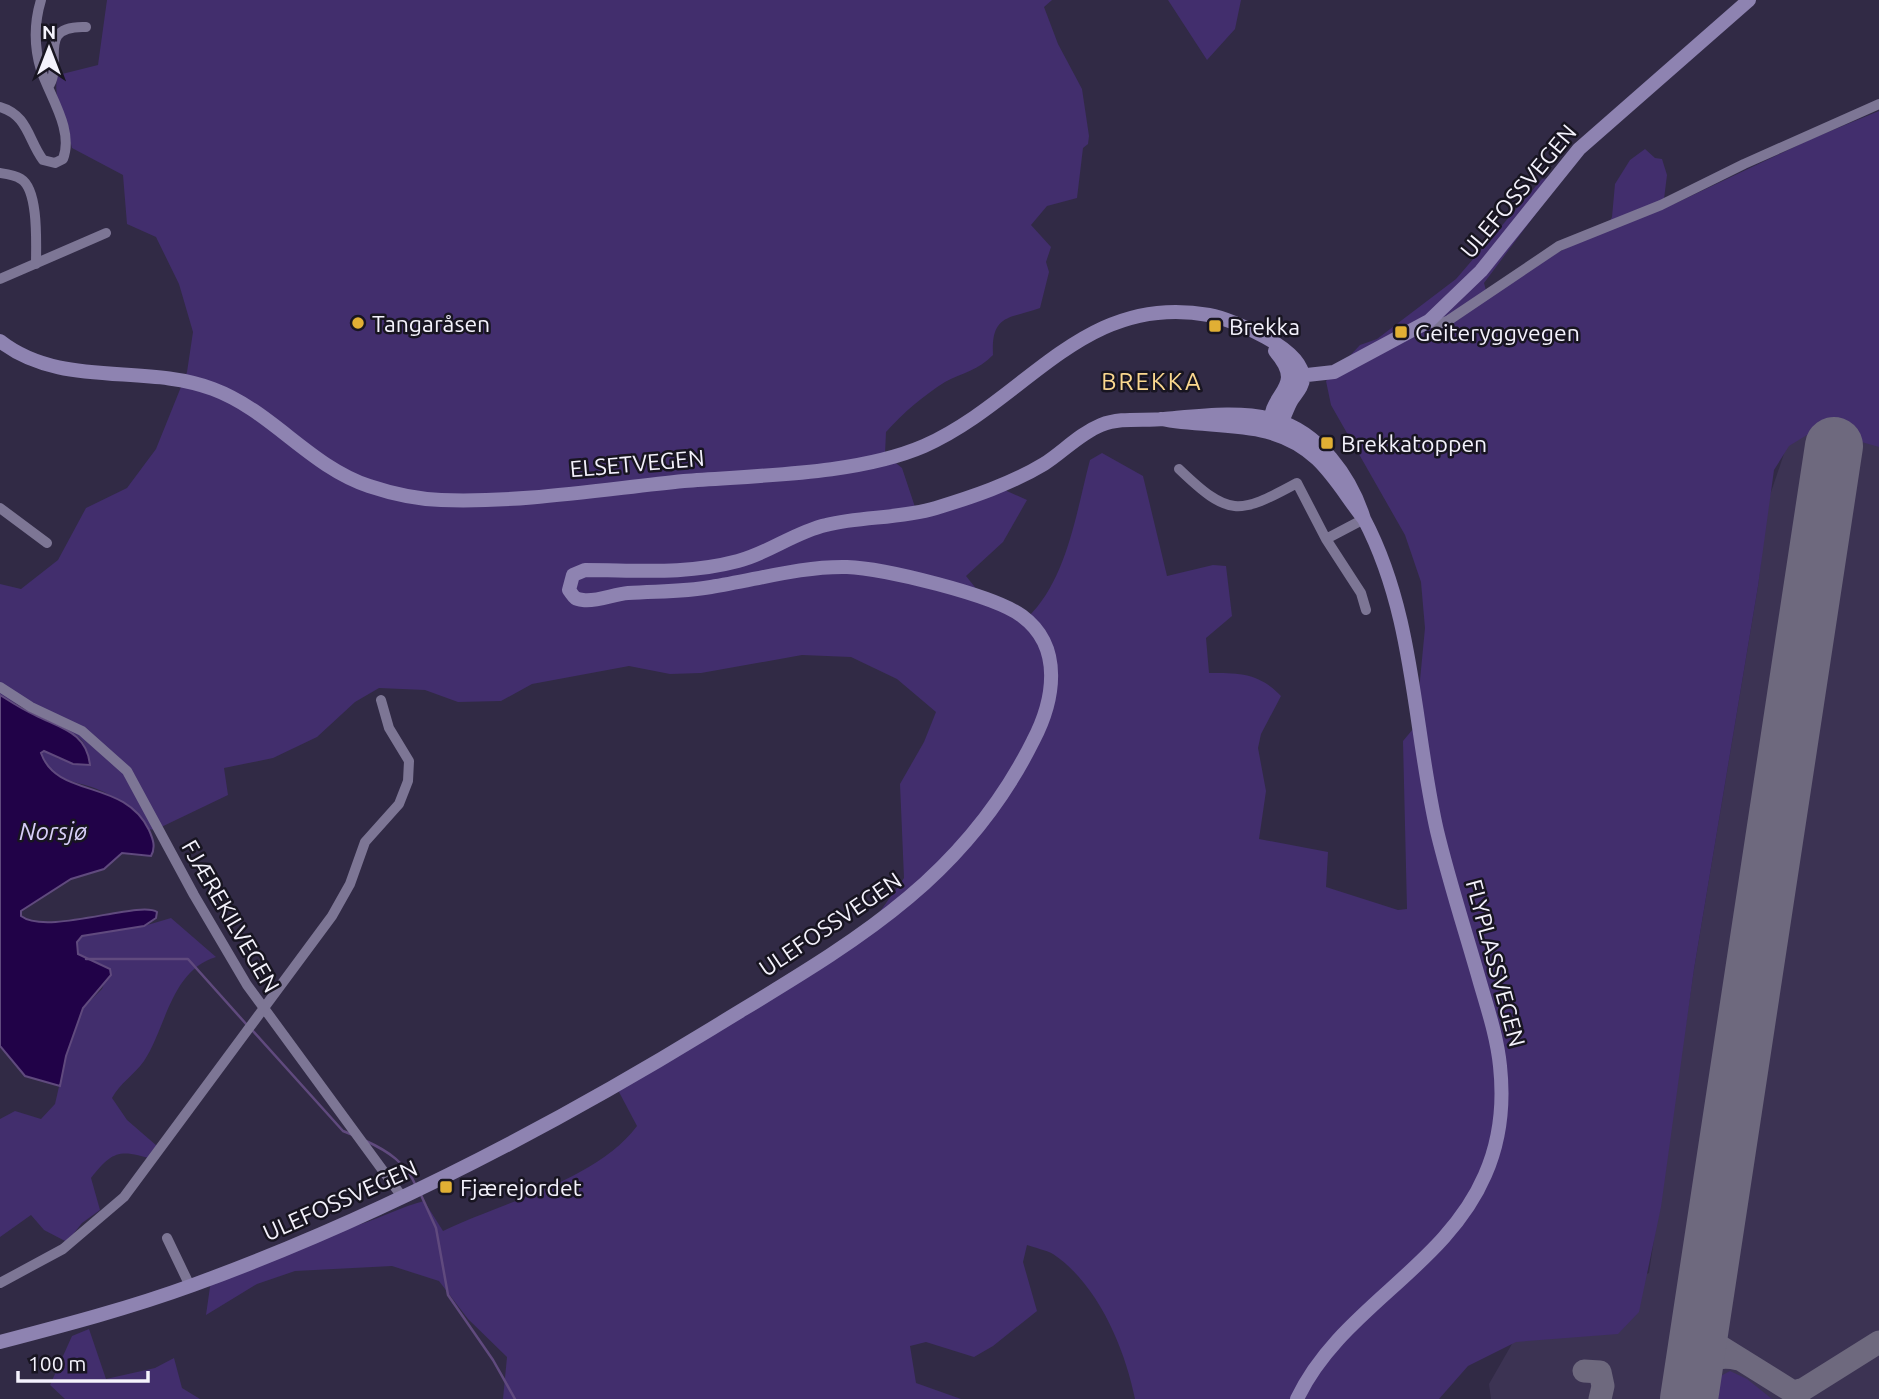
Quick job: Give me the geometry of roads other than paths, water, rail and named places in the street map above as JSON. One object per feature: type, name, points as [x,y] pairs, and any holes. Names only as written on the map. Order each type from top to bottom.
[{"type":"street","points":[[0,107],[14,113],[26,125],[43,160],[49,163],[60,161],[64,155],[64,130],[36,46],[41,0]]},
{"type":"street","name":"ULEFOSSVEGEN","points":[[1296,377],[1324,375],[1346,367],[1429,321],[1481,271],[1579,149],[1749,0]]},
{"type":"street","points":[[48,87],[53,78],[53,47],[60,34],[71,28],[86,27]]},
{"type":"street","points":[[1429,321],[1437,325],[1449,320],[1559,246],[1661,205],[1765,154],[1879,104]]},
{"type":"street","points":[[0,173],[23,180],[30,194],[35,212],[36,264]]},
{"type":"street","points":[[0,279],[106,233]]},
{"type":"street","name":"ELSETVEGEN","points":[[0,341],[22,355],[46,365],[182,380],[209,387],[240,402],[323,463],[356,481],[410,497],[445,500],[848,466],[891,457],[955,431],[1004,398],[1085,335],[1133,316],[1173,312],[1216,316],[1240,324],[1294,358],[1296,377]]},
{"type":"street","points":[[1275,424],[1296,377]]},
{"type":"street","name":"ULEFOSSVEGEN","points":[[0,1342],[114,1311],[190,1286],[257,1261],[403,1198],[568,1113],[824,960],[884,920],[945,866],[979,827],[1021,764],[1049,702],[1052,668],[1047,648],[1026,618],[995,603],[896,573],[837,568],[797,571],[701,589],[621,594],[583,600],[574,597],[569,590],[573,575],[585,570],[679,572],[736,562],[826,525],[902,516],[959,501],[1043,464],[1101,425],[1126,420],[1215,416],[1275,424]]},
{"type":"street","name":"FLYPLASSVEGEN","points":[[1275,424],[1315,457],[1364,519],[1385,567],[1401,619],[1432,808],[1497,1048],[1501,1109],[1492,1158],[1465,1211],[1433,1250],[1333,1343],[1312,1369],[1297,1399]]},
{"type":"street","points":[[1179,469],[1213,499],[1235,507],[1254,506],[1297,482],[1326,539],[1361,593],[1366,610]]},
{"type":"street","points":[[0,508],[47,543]]},
{"type":"street","points":[[1326,539],[1364,519]]},
{"type":"street","name":"FJÆREKILVEGEN","points":[[0,687],[31,707],[82,731],[127,771],[194,895],[263,1010],[403,1198]]},
{"type":"street","points":[[0,1283],[57,1253],[99,1221],[124,1197],[251,1021],[263,1010],[332,916],[350,884],[365,842],[392,813],[404,792],[410,772],[409,761],[389,728],[381,700]]},
{"type":"street","points":[[167,1238],[190,1286]]},
{"type":"water","name":"Norsjø","points":[[0,695],[78,738],[88,754],[90,765],[73,764],[44,751],[41,753],[49,767],[76,784],[124,802],[138,814],[149,830],[153,843],[151,856],[122,853],[104,869],[71,879],[21,911],[21,916],[34,921],[51,922],[132,910],[157,912],[156,918],[144,926],[82,936],[77,942],[78,954],[110,969],[111,975],[83,1008],[66,1056],[60,1086],[25,1076],[0,1046]]},
{"type":"waterway","points":[[86,959],[188,959],[247,1025]]},
{"type":"waterway","points":[[252,1030],[343,1131],[353,1135]]},
{"type":"waterway","points":[[366,1141],[396,1159],[416,1186]]},
{"type":"waterway","points":[[421,1195],[436,1228],[448,1295],[493,1360],[515,1399]]},
{"type":"place","name":"Tangaråsen","points":[[358,323]]},
{"type":"place","name":"Brekka","points":[[1215,326]]},
{"type":"place","name":"Geiteryggvegen","points":[[1401,332]]},
{"type":"place","name":"Brekkatoppen","points":[[1327,443]]},
{"type":"place","name":"Fjærejordet","points":[[446,1187]]},
{"type":"district","name":"BREKKA","points":[[1152,381]]}]
